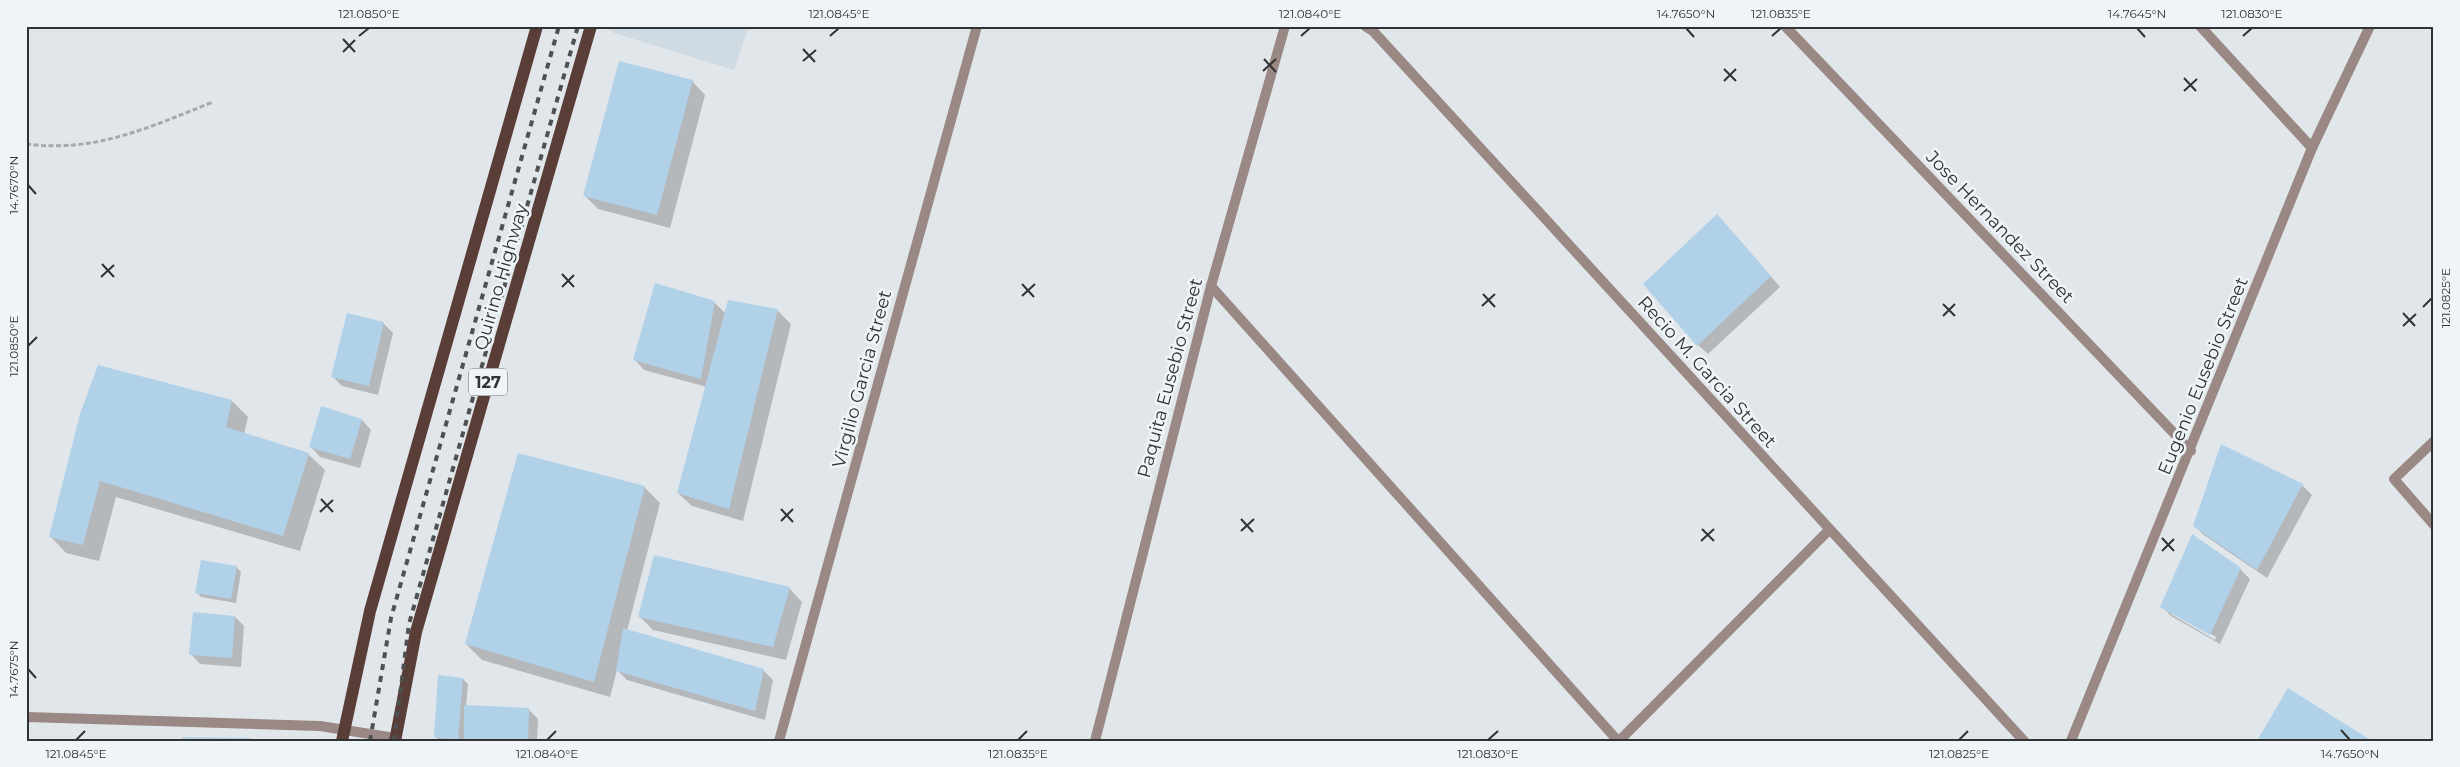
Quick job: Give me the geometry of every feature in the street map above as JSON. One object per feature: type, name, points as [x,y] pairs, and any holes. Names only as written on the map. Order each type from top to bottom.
[{"type":"main road","name":"Quirino Highway","points":[[343,736],[373,602],[537,26]]},
{"type":"main road","name":"Quirino Highway","points":[[395,739],[416,632],[591,26]]},
{"type":"street","name":"Virgilio Garcia Street","points":[[779,741],[976,26]]},
{"type":"street","name":"Paquita Eusebio Street","points":[[1095,741],[1211,286],[1286,26]]},
{"type":"street","name":"Recio M. Garcia Street","points":[[1366,26],[1373,31],[2024,741]]},
{"type":"street","name":"Jose Hernandez Street","points":[[1785,26],[2191,451]]},
{"type":"street","points":[[2200,26],[2312,148]]},
{"type":"street","name":"Eugenio Eusebio Street","points":[[2071,741],[2191,451],[2312,148],[2370,26]]},
{"type":"street","points":[[1211,286],[1618,741],[1829,530]]},
{"type":"street","points":[[2434,441],[2394,479],[2434,525]]},
{"type":"street","points":[[26,717],[320,726],[343,736],[395,739]]},
{"type":"path","points":[[26,144],[53,148],[98,143],[150,127],[213,102]]},
{"type":"shaded area","points":[[613,26],[749,26],[734,70],[611,32]]},
{"type":"building","points":[[619,61],[693,80],[657,215],[583,196]]},
{"type":"building","points":[[1717,214],[1771,276],[1697,346],[1643,284]]},
{"type":"building","points":[[655,283],[715,301],[701,379],[633,360]]},
{"type":"building","points":[[728,300],[778,309],[729,509],[677,493]]},
{"type":"building","points":[[347,313],[384,322],[369,386],[331,377]]},
{"type":"building","points":[[98,365],[232,400],[226,427],[309,453],[283,536],[100,481],[83,545],[49,537],[80,414]]},
{"type":"building","points":[[321,406],[362,419],[350,459],[309,447]]},
{"type":"building","points":[[2221,444],[2303,484],[2257,570],[2193,526]]},
{"type":"building","points":[[518,453],[645,486],[594,682],[465,644]]},
{"type":"building","points":[[2192,534],[2241,568],[2210,635],[2160,607]]},
{"type":"building","points":[[654,555],[790,587],[773,647],[638,617]]},
{"type":"building","points":[[201,560],[237,566],[231,599],[195,593]]},
{"type":"building","points":[[193,612],[235,616],[232,658],[189,655]]},
{"type":"building","points":[[623,628],[764,669],[755,711],[616,671]]},
{"type":"building","points":[[438,675],[463,678],[458,740],[434,737]]},
{"type":"building","points":[[2288,688],[2369,739],[2368,741],[2257,741]]},
{"type":"building","points":[[464,705],[529,708],[528,741],[464,741]]},
{"type":"building","points":[[182,737],[251,738],[251,741],[182,741]]},
{"type":"railway","points":[[370,741],[391,618],[559,26]]},
{"type":"railway","points":[[394,741],[409,624],[578,26]]}]
